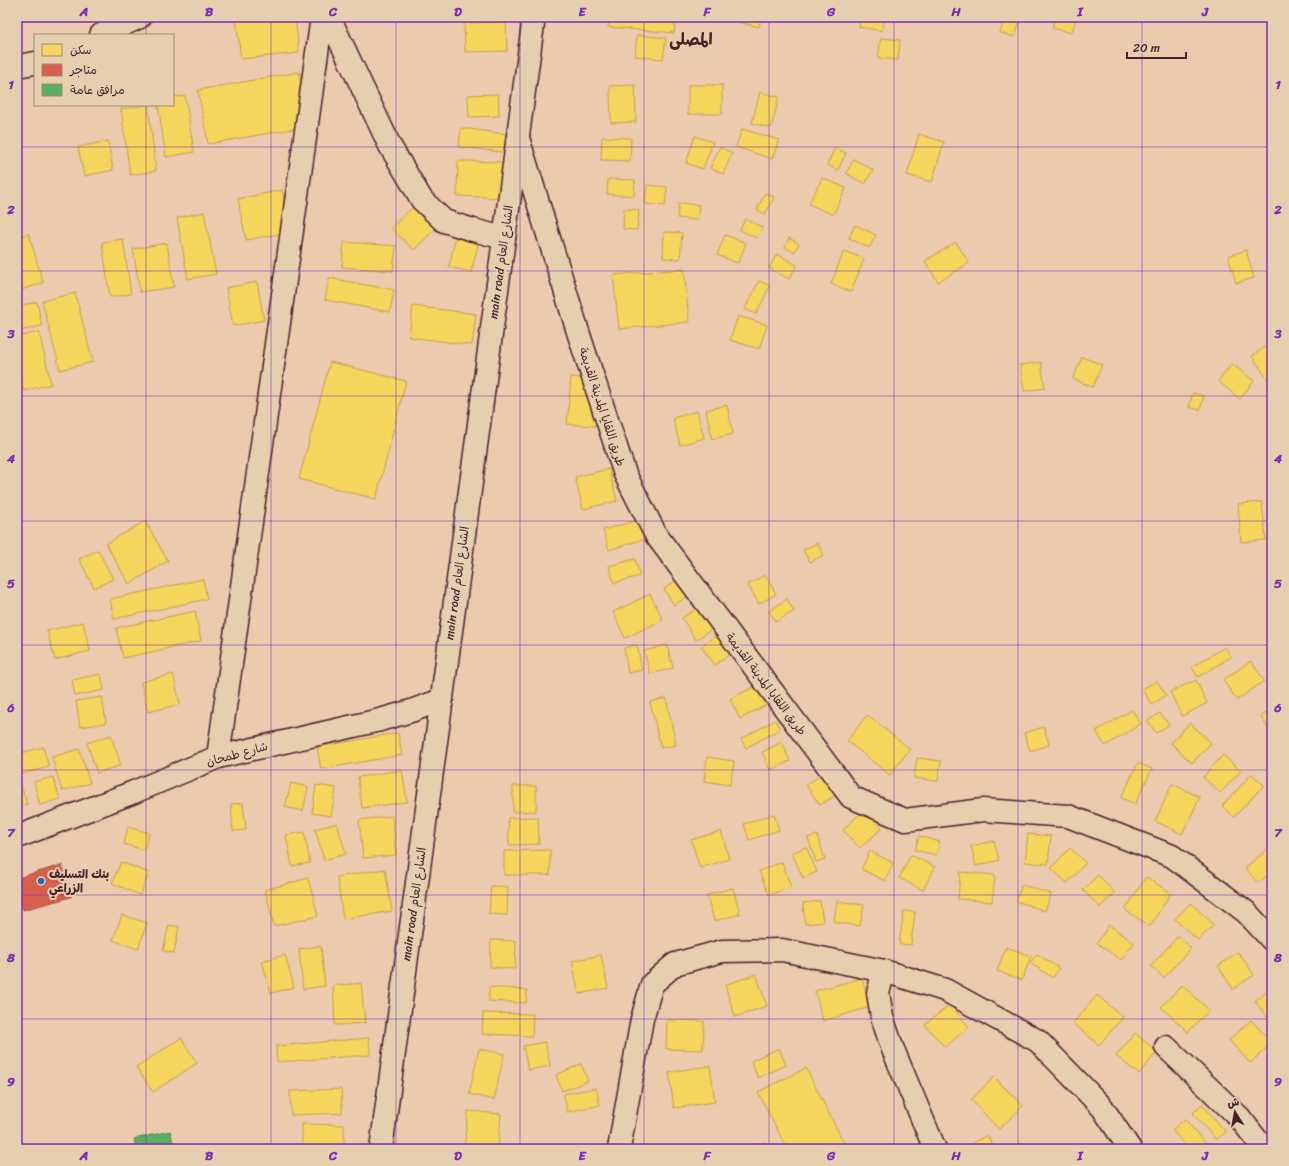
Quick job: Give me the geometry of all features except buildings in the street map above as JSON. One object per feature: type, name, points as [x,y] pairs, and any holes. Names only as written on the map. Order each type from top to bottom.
[{"type":"street","points":[[103,34],[140,17]]},
{"type":"street","points":[[218,757],[322,17]]},
{"type":"street","points":[[329,17],[390,146],[422,200],[444,221],[504,238]]},
{"type":"street","name":"main road الشارع العام","points":[[381,1149],[534,17]]},
{"type":"street","points":[[17,66],[34,63]]},
{"type":"street","name":"طريق اللقايا المدينة القديمة","points":[[518,138],[579,335],[625,474],[656,535],[851,797],[905,820],[983,810],[1068,816],[1172,856],[1246,912],[1272,940]]},
{"type":"street","name":"شارع طمحان","points":[[17,837],[134,792],[218,757],[380,720],[441,700]]},
{"type":"street","points":[[619,1149],[642,1019],[652,984],[675,964],[722,951],[782,950],[884,971],[945,990],[1038,1041],[1102,1107],[1130,1149]]},
{"type":"street","points":[[884,971],[878,993],[882,1017],[892,1047],[935,1149]]},
{"type":"street","points":[[1166,1047],[1240,1118],[1264,1149]]},
{"type":"place","name":"بنك التسليف الزراعي","points":[[41,881]]},
{"type":"district","name":"المصلى","points":[[691,39]]}]
